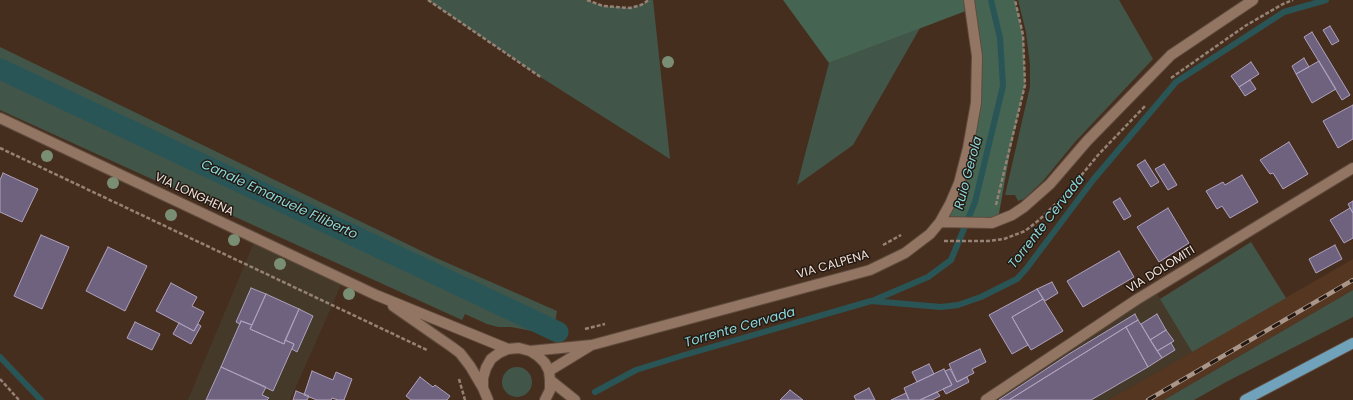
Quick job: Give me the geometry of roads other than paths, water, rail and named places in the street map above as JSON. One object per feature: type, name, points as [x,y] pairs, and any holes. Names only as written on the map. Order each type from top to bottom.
[{"type":"main road","points":[[1245,400],[1353,343]]},
{"type":"main road","points":[[1252,400],[1301,371]]},
{"type":"street","name":"VIA CALPENA","points":[[530,351],[592,345],[870,270],[905,253],[930,234],[940,222],[959,183],[968,148],[976,103],[977,56],[970,0]]},
{"type":"street","points":[[940,222],[992,223],[1012,215],[1024,207],[1050,184],[1087,142],[1171,55],[1253,0]]},
{"type":"street","name":"VIA LONGHENA","points":[[0,118],[376,295],[508,349]]},
{"type":"street","name":"VIA DOLOMITI","points":[[986,400],[1136,300],[1353,168]]},
{"type":"street","name":"VIA LONGHENA","points":[[376,295],[452,347],[470,366],[486,396]]},
{"type":"street","name":"VIA CALPENA","points":[[550,376],[592,345]]},
{"type":"street","name":"VIA LONGHENA","points":[[486,396],[483,378],[491,359],[508,349],[519,348],[530,351]]},
{"type":"street","points":[[530,351],[545,363],[550,376],[550,390],[545,400]]},
{"type":"street","points":[[550,376],[575,400]]},
{"type":"waterway","name":"Ruio Gerola","points":[[872,301],[928,277],[951,260],[975,202],[1003,86],[1000,38],[991,0]]},
{"type":"waterway","name":"Torrente Cervada","points":[[595,392],[636,370],[871,301],[941,307],[958,305],[981,297],[1017,279],[1093,180],[1176,82],[1284,12],[1326,0]]},
{"type":"waterway","name":"Canale Emanuele Filiberto","points":[[0,69],[558,332]]},
{"type":"waterway","name":"Torrente Cervada","points":[[0,357],[41,400]]},
{"type":"railway","points":[[1148,400],[1353,280]]}]
